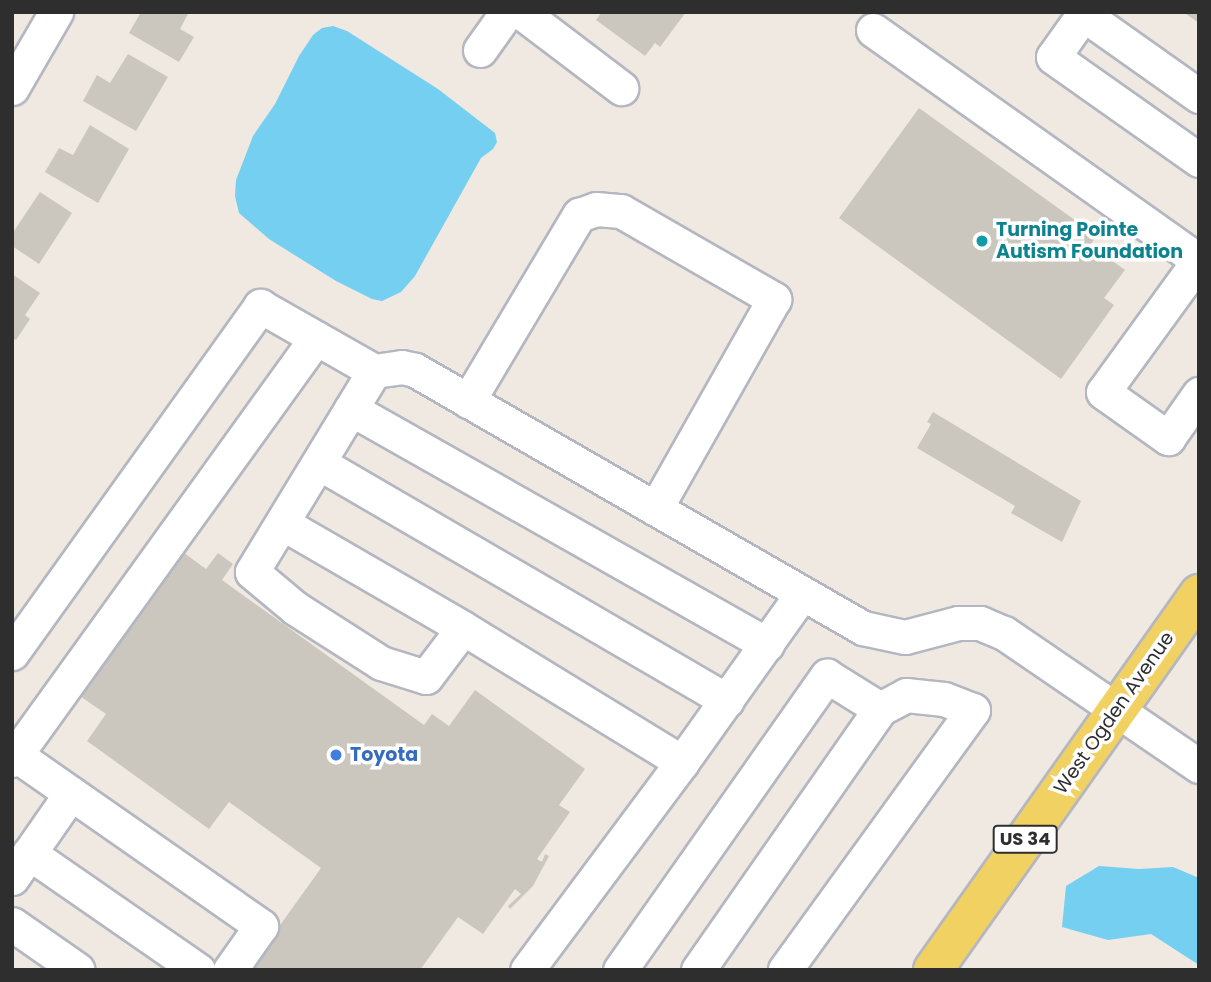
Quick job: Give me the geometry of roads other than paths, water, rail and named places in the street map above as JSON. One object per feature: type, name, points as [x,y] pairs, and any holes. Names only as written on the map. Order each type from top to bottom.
[{"type":"main road","name":"West Ogden Avenue","points":[[933,970],[1199,594]]},
{"type":"street","points":[[12,88],[56,12]]},
{"type":"street","points":[[480,50],[507,12]]},
{"type":"street","points":[[521,12],[621,88]]},
{"type":"street","points":[[1199,96],[1084,13],[1053,57],[1199,160]]},
{"type":"street","points":[[873,30],[1198,260],[1103,392],[1168,438],[1199,394]]},
{"type":"street","points":[[468,401],[571,224],[579,215],[596,209],[621,211],[774,299],[655,509]]},
{"type":"street","points":[[12,653],[260,306],[374,372],[402,367],[415,370],[863,628],[891,637],[905,637],[958,623],[980,622],[1004,632],[1199,766]]},
{"type":"street","points":[[230,970],[261,926],[71,793],[14,757],[316,338]]},
{"type":"street","points":[[374,372],[252,572],[295,608],[381,663],[426,677],[463,628]]},
{"type":"street","points":[[351,409],[766,644]]},
{"type":"street","points":[[318,463],[727,699]]},
{"type":"street","points":[[282,523],[463,628],[682,762]]},
{"type":"street","points":[[527,970],[682,762],[802,594]]},
{"type":"street","points":[[620,970],[827,677],[880,709]]},
{"type":"street","points":[[698,970],[880,709],[906,695],[944,699],[973,710],[785,970]]},
{"type":"street","points":[[71,793],[21,866],[198,970]]},
{"type":"street","points":[[12,924],[78,970]]},
{"type":"water","points":[[333,26],[347,31],[438,89],[495,133],[497,142],[493,149],[481,158],[415,276],[401,292],[382,301],[372,299],[336,281],[269,239],[239,213],[235,196],[236,180],[253,136],[275,104],[299,56],[313,35],[322,28]]},
{"type":"water","points":[[1099,866],[1139,869],[1173,867],[1199,878],[1199,965],[1151,934],[1108,940],[1062,927],[1066,886]]},
{"type":"place","name":"Turning Pointe Autism Foundation","points":[[982,241]]},
{"type":"place","name":"Toyota","points":[[336,755]]}]
